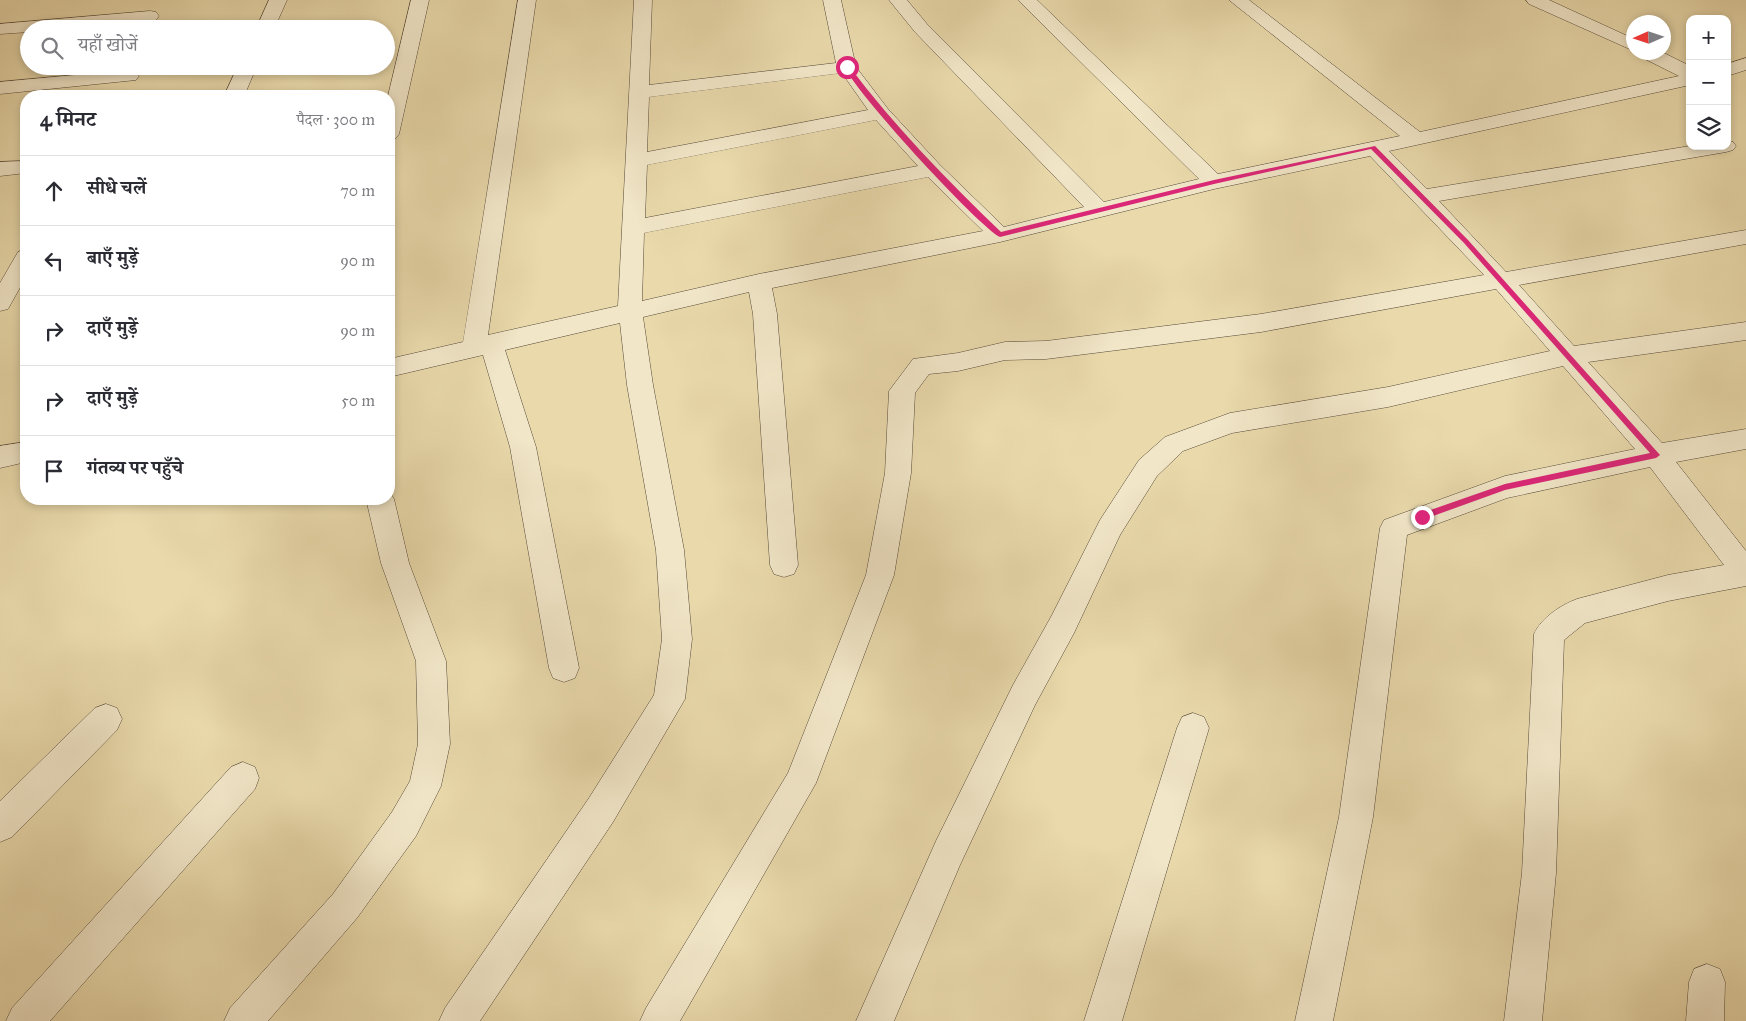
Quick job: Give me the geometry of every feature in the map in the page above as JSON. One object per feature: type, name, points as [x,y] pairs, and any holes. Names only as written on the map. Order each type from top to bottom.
[{"type":"street","points":[[269,20],[278,0]]},
{"type":"street","points":[[395,105],[420,0]]},
{"type":"street","points":[[527,0],[482,345],[523,447],[564,668]]},
{"type":"street","points":[[458,1021],[600,810],[669,699],[677,639],[670,550],[640,385],[630,312],[644,0]]},
{"type":"street","points":[[832,0],[835,21],[847,67],[881,113],[933,170],[1000,234]]},
{"type":"street","points":[[898,0],[921,28],[1099,210]]},
{"type":"street","points":[[1026,0],[1214,182]]},
{"type":"street","points":[[1238,0],[1415,138]]},
{"type":"street","points":[[1535,0],[1626,42]]},
{"type":"street","points":[[97,20],[151,15]]},
{"type":"street","points":[[0,29],[20,27]]},
{"type":"street","points":[[1662,60],[1686,72]]},
{"type":"street","points":[[1731,69],[1746,64]]},
{"type":"street","points":[[640,92],[847,67]]},
{"type":"street","points":[[0,88],[100,75]]},
{"type":"street","points":[[121,90],[129,75]]},
{"type":"street","points":[[237,90],[244,75]]},
{"type":"street","points":[[395,367],[759,282],[1000,234],[1214,182],[1415,138],[1560,109],[1686,80]]},
{"type":"street","points":[[636,161],[881,113]]},
{"type":"street","points":[[1731,145],[1746,143]]},
{"type":"street","points":[[1373,147],[1502,281],[1656,455],[1746,574],[1668,588],[1577,612],[1549,634],[1539,873],[1523,1021]]},
{"type":"street","points":[[1423,198],[1704,150]]},
{"type":"street","points":[[0,169],[20,167]]},
{"type":"street","points":[[633,228],[933,170]]},
{"type":"street","points":[[660,1021],[800,783],[880,575],[898,473],[902,391],[922,366],[958,362],[1005,351],[1046,350],[1261,323],[1746,237]]},
{"type":"street","points":[[0,303],[20,268]]},
{"type":"street","points":[[759,282],[765,314],[784,565]]},
{"type":"street","points":[[875,1021],[948,853],[1024,695],[1063,624],[1110,528],[1148,468],[1174,444],[1230,423],[1388,397],[1569,356],[1746,331]]},
{"type":"street","points":[[1314,1021],[1356,817],[1394,528],[1505,487],[1656,455],[1746,439]]},
{"type":"street","points":[[0,456],[20,453]]},
{"type":"street","points":[[243,1021],[345,906],[404,824],[425,786],[434,744],[431,661],[395,563],[381,505]]},
{"type":"street","points":[[0,825],[106,719]]},
{"type":"street","points":[[1103,1021],[1193,728]]},
{"type":"street","points":[[25,1021],[243,778]]},
{"type":"street","points":[[1705,1021],[1707,982]]},
{"type":"route","points":[[847,67],[881,113],[933,170],[1000,234],[1214,182],[1373,147],[1466,241],[1656,455],[1505,487],[1422,517]]}]
